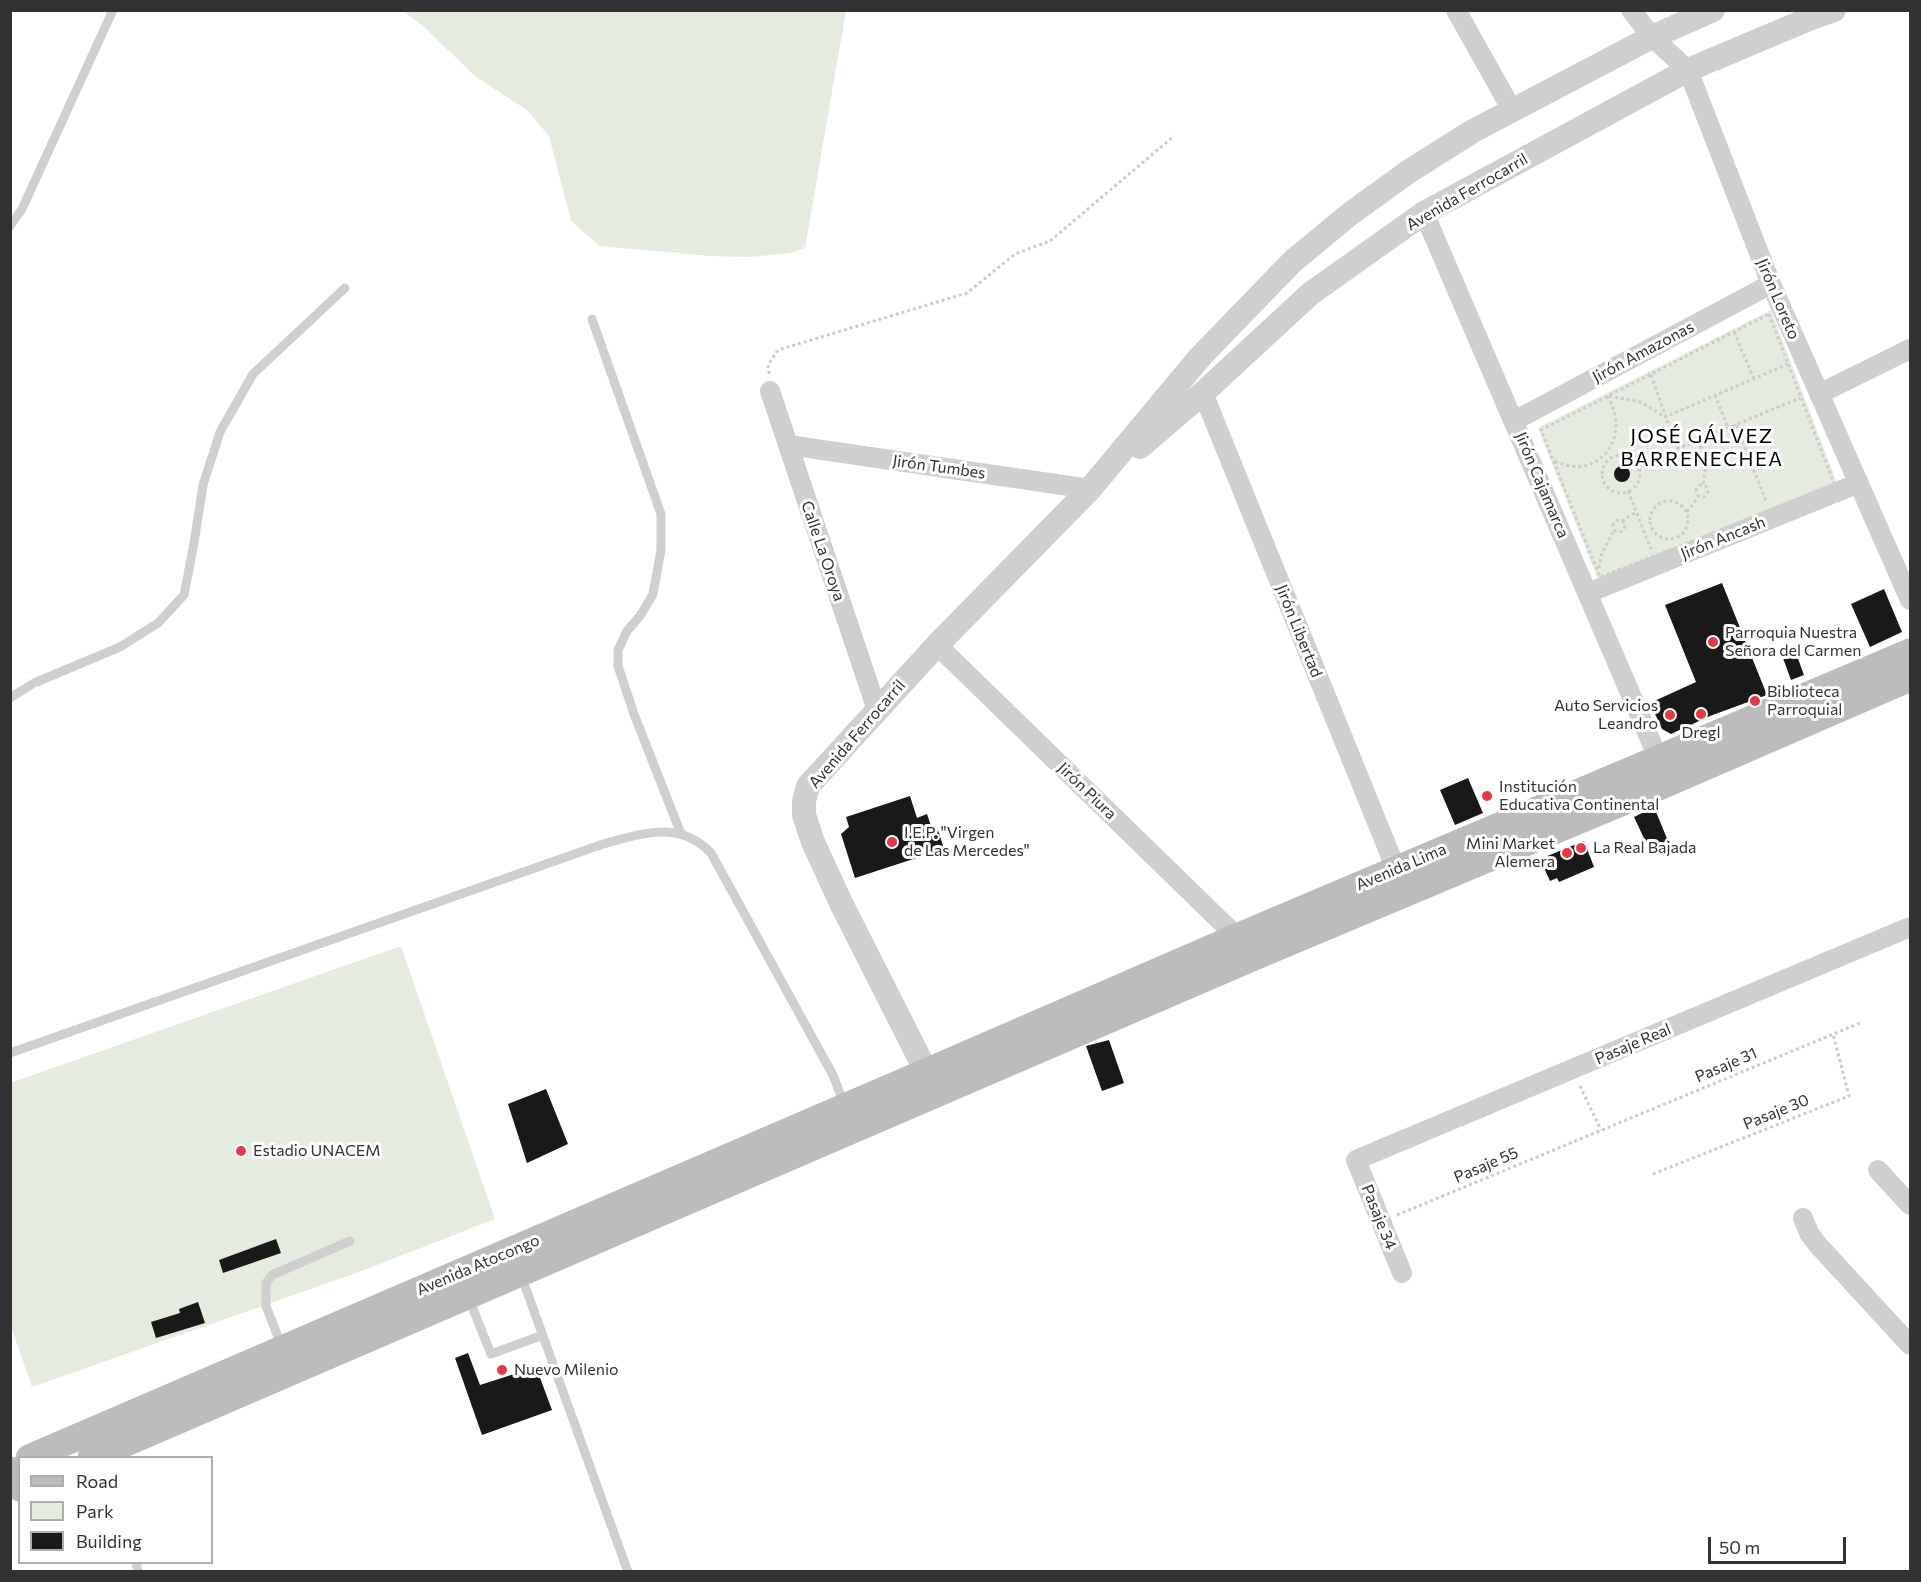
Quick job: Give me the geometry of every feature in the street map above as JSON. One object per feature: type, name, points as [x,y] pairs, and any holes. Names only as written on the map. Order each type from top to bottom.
[{"type":"main road","name":"Avenida Lima","points":[[932,1083],[1237,936],[1911,652]]},
{"type":"main road","name":"Avenida Lima","points":[[932,1083],[1254,957],[1911,678]]},
{"type":"main road","name":"Avenida Atocongo","points":[[45,1456],[94,1450],[130,1428],[932,1083]]},
{"type":"main road","points":[[10,1470],[18,1484]]},
{"type":"street","points":[[1456,10],[1512,110]]},
{"type":"street","name":"Jirón Loreto","points":[[1631,10],[1652,37],[1688,70],[1771,284],[1808,399],[1859,483],[1911,600]]},
{"type":"street","name":"Avenida Ferrocarril","points":[[932,1083],[841,903],[813,842],[804,815],[804,801],[808,786],[937,645],[1090,489],[1200,357],[1293,261],[1350,214],[1408,172],[1473,130],[1652,37],[1713,10]]},
{"type":"street","name":"Avenida Ferrocarril","points":[[1090,489],[1203,393],[1310,294],[1424,213],[1688,70],[1834,10]]},
{"type":"street","name":"Jirón Cajamarca","points":[[1424,213],[1514,421],[1594,585],[1658,758]]},
{"type":"street","name":"Jirón Amazonas","points":[[1514,421],[1771,284]]},
{"type":"street","points":[[1808,399],[1911,349]]},
{"type":"street","name":"Calle La Oroya","points":[[770,391],[877,710]]},
{"type":"street","name":"Jirón Libertad","points":[[1203,393],[1396,869]]},
{"type":"street","name":"Jirón Tumbes","points":[[788,445],[1090,489]]},
{"type":"street","name":"Jirón Ancash","points":[[1594,585],[1859,483]]},
{"type":"street","name":"Jirón Piura","points":[[937,645],[1237,936]]},
{"type":"street","name":"Pasaje Real","points":[[1356,1160],[1911,927]]},
{"type":"street","name":"Pasaje 34","points":[[1356,1160],[1402,1273]]},
{"type":"street","points":[[1878,1170],[1911,1205]]},
{"type":"street","points":[[1803,1218],[1809,1233],[1818,1245],[1911,1345]]},
{"type":"street","points":[[1892,1326],[1911,1318]]},
{"type":"lane","points":[[10,226],[22,209],[113,10]]},
{"type":"lane","points":[[10,698],[34,683],[120,647],[158,623],[184,596],[203,485],[220,432],[253,374],[345,288]]},
{"type":"lane","points":[[592,320],[661,514],[661,550],[653,594],[640,616],[627,631],[618,650],[618,666],[634,714],[681,834]]},
{"type":"lane","points":[[10,1053],[603,844],[661,831],[681,834],[700,842],[711,854],[834,1077],[845,1120]]},
{"type":"lane","points":[[288,1360],[266,1306],[266,1282],[272,1275],[350,1241]]},
{"type":"lane","points":[[516,1261],[628,1572]]},
{"type":"lane","points":[[464,1284],[491,1354],[543,1335]]},
{"type":"path","points":[[770,391],[768,365],[778,350],[967,293],[1015,254],[1050,241],[1174,136]]},
{"type":"path","points":[[1594,585],[1541,430],[1769,314],[1775,329]]},
{"type":"path","points":[[1734,332],[1754,379]]},
{"type":"path","points":[[1665,417],[1788,364]]},
{"type":"path","points":[[1651,374],[1677,449]]},
{"type":"path","points":[[1716,395],[1728,428]]},
{"type":"path","points":[[1607,396],[1641,402],[1665,417]]},
{"type":"path","points":[[1553,461],[1562,465],[1581,466],[1599,460],[1610,448],[1616,436],[1617,425],[1613,405],[1607,396]]},
{"type":"path","points":[[1594,585],[1653,556],[1835,486],[1808,399],[1728,428],[1638,465]]},
{"type":"path","points":[[1736,425],[1770,511]]},
{"type":"path","points":[[1699,440],[1706,465],[1703,485]]},
{"type":"path","points":[[1610,448],[1614,456]]},
{"type":"path","points":[[1614,456],[1627,456],[1634,459],[1638,465],[1639,480],[1628,491],[1616,492],[1604,482],[1603,468],[1614,456]]},
{"type":"path","points":[[1699,496],[1696,490],[1703,485]]},
{"type":"path","points":[[1699,496],[1704,497],[1708,492],[1708,488],[1703,485]]},
{"type":"path","points":[[1628,491],[1653,556]]},
{"type":"path","points":[[1687,512],[1676,502],[1662,503],[1652,513],[1650,520],[1652,528],[1663,538],[1677,537],[1687,527],[1687,512],[1699,496]]},
{"type":"path","points":[[1594,585],[1602,553],[1614,530],[1613,523],[1623,521],[1636,512]]},
{"type":"path","points":[[1614,530],[1622,532],[1625,527],[1623,521]]},
{"type":"path","points":[[1644,531],[1652,528]]},
{"type":"path","name":"Pasaje 31","points":[[1601,1130],[1860,1023]]},
{"type":"path","name":"Pasaje 30","points":[[1653,1174],[1849,1096],[1833,1034]]},
{"type":"path","points":[[1572,1070],[1601,1130]]},
{"type":"path","name":"Pasaje 55","points":[[1381,1221],[1601,1130]]},
{"type":"green space","points":[[403,11],[846,11],[805,248],[790,253],[749,257],[710,256],[599,246],[571,221],[549,136],[527,110],[476,77],[424,27]]},
{"type":"green space","points":[[1771,310],[1839,488],[1598,580],[1538,428]]},
{"type":"green space","name":"Estadio UNACEM","points":[[401,946],[495,1219],[359,1272],[32,1387],[11,1327],[10,1083]]},
{"type":"building","points":[[1622,466],[1628,468],[1630,474],[1628,480],[1622,482],[1616,480],[1614,474],[1616,468]]},
{"type":"building","name":"Parroquia Nuestra Señora del Carmen","points":[[1722,583],[1767,695],[1710,716],[1671,734],[1662,729],[1650,703],[1696,682],[1665,605]]},
{"type":"building","points":[[1884,589],[1902,632],[1870,647],[1851,604]]},
{"type":"building","points":[[1793,645],[1804,675],[1791,680],[1780,650]]},
{"type":"building","points":[[1468,778],[1483,813],[1455,825],[1440,790]]},
{"type":"building","name":"I.E.P. \"Virgen de Las Mercedes\"","points":[[910,796],[917,818],[927,814],[933,832],[938,830],[944,849],[855,878],[841,834],[849,827],[846,817]]},
{"type":"building","points":[[1654,807],[1668,841],[1649,849],[1634,817]]},
{"type":"building","points":[[1584,841],[1594,867],[1559,882],[1557,878],[1550,881],[1540,859]]},
{"type":"building","points":[[1109,1040],[1124,1083],[1102,1091],[1086,1046]]},
{"type":"building","points":[[546,1089],[568,1144],[527,1163],[508,1104]]},
{"type":"building","points":[[276,1239],[281,1253],[223,1273],[219,1260]]},
{"type":"building","points":[[198,1302],[205,1323],[156,1338],[151,1322],[180,1313],[179,1309]]},
{"type":"building","points":[[468,1353],[480,1385],[536,1367],[552,1410],[482,1435],[455,1358]]},
{"type":"place","name":"Parroquia Nuestra Señora del Carmen","points":[[1713,642]]},
{"type":"place","name":"Biblioteca Parroquial","points":[[1755,701]]},
{"type":"place","name":"Dregl","points":[[1701,714]]},
{"type":"place","name":"Auto Servicios Leandro","points":[[1670,715]]},
{"type":"place","name":"Institución Educativa Continental","points":[[1487,796]]},
{"type":"place","name":"I.E.P. \"Virgen de Las Mercedes\"","points":[[892,842]]},
{"type":"place","name":"La Real Bajada","points":[[1581,848]]},
{"type":"place","name":"Mini Market Alemera","points":[[1567,853]]},
{"type":"place","name":"Estadio UNACEM","points":[[241,1151]]},
{"type":"place","name":"Nuevo Milenio","points":[[502,1370]]},
{"type":"district","name":"JOSÉ GÁLVEZ BARRENECHEA","points":[[1702,448]]}]
